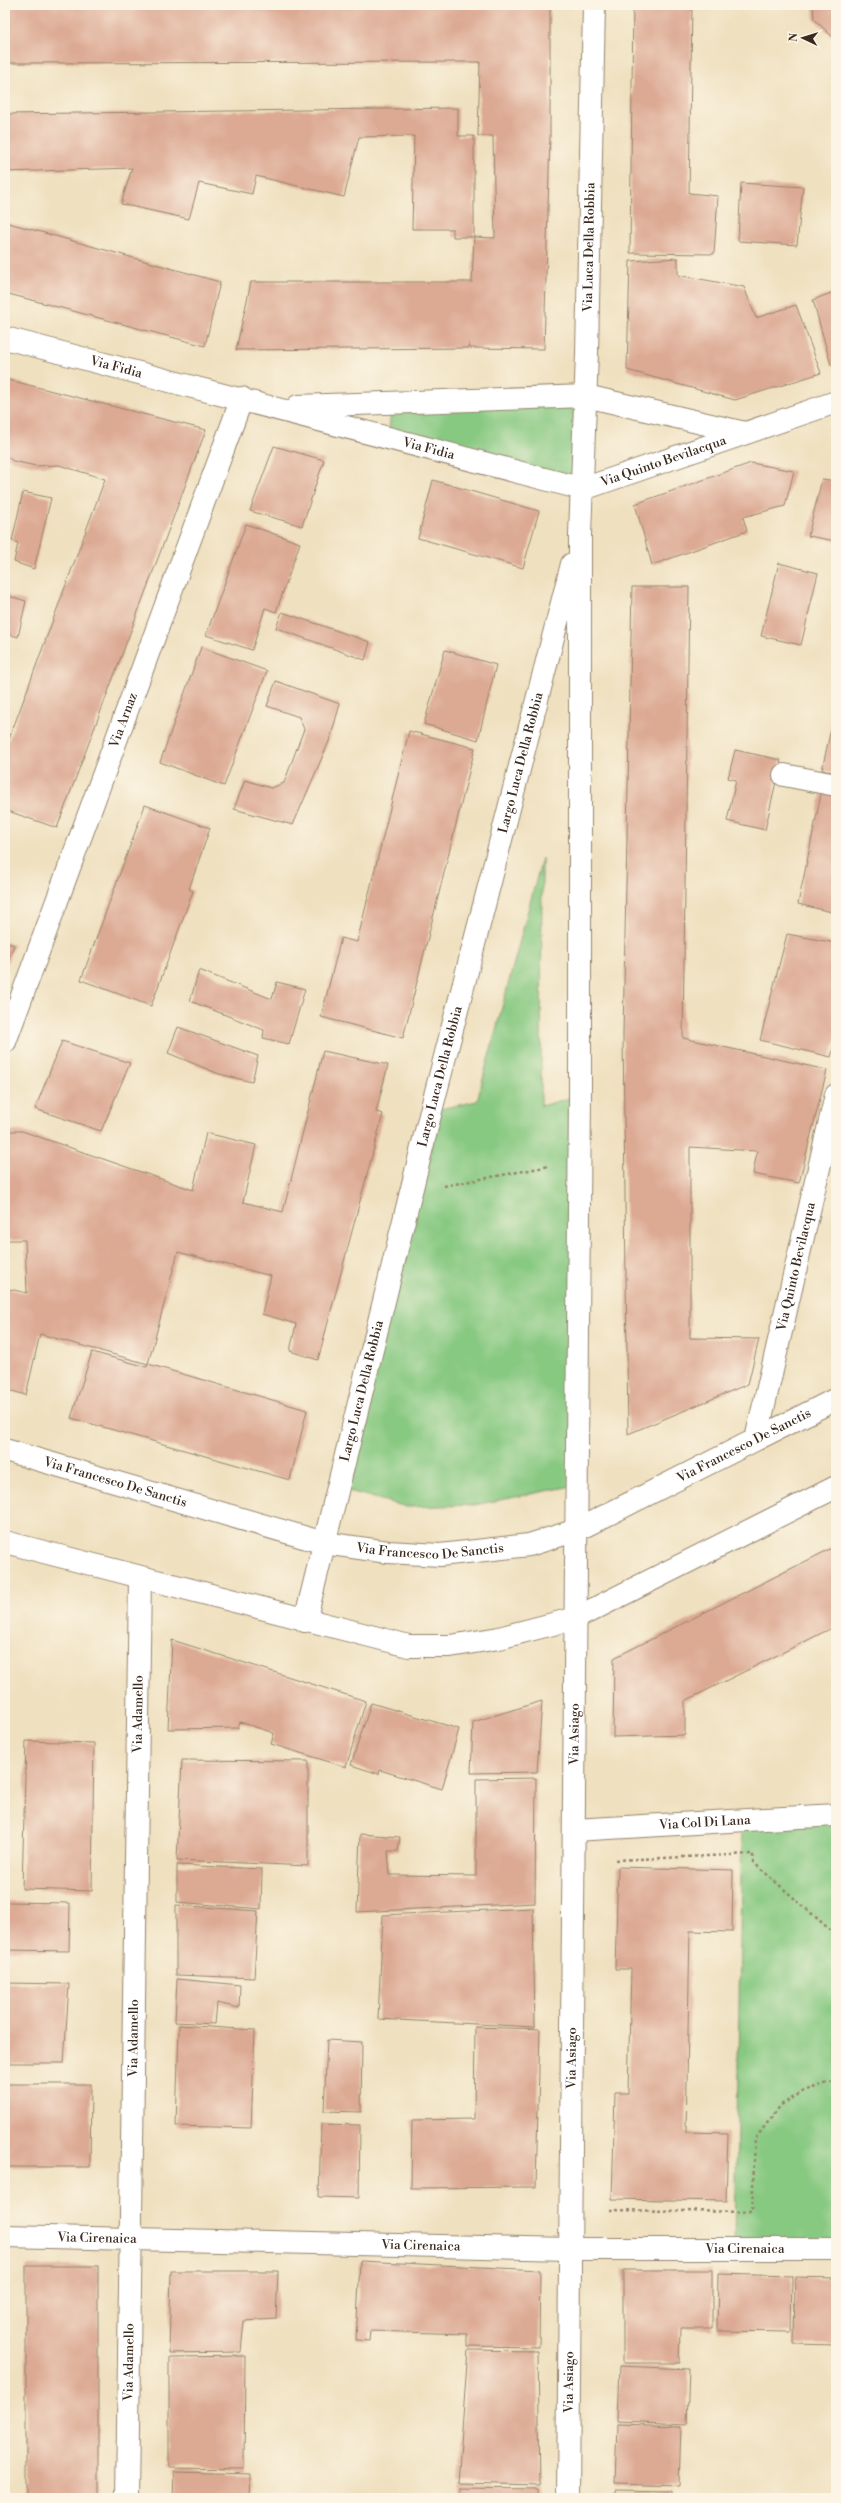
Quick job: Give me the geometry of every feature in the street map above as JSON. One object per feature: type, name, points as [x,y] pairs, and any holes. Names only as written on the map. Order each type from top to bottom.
[{"type":"street","name":"Via Luca Della Robbia","points":[[583,489],[594,5]]},
{"type":"street","name":"Via Fidia","points":[[5,338],[242,398],[583,489]]},
{"type":"street","name":"Via Fidia","points":[[274,407],[586,396]]},
{"type":"street","name":"Via Quinto Bevilacqua","points":[[586,396],[744,433]]},
{"type":"street","name":"Via Arnaz","points":[[5,1042],[242,398]]},
{"type":"street","name":"Via Quinto Bevilacqua","points":[[583,489],[836,402]]},
{"type":"street","name":"Largo Luca Della Robbia","points":[[576,1618],[579,1161],[580,534],[583,489]]},
{"type":"street","name":"Largo Luca Della Robbia","points":[[305,1621],[410,1192],[580,534]]},
{"type":"street","points":[[784,775],[836,785]]},
{"type":"street","name":"Via Quinto Bevilacqua","points":[[756,1439],[836,1095]]},
{"type":"street","name":"Via Francesco De Sanctis","points":[[5,1450],[324,1543],[388,1552],[440,1554],[529,1545],[577,1530],[836,1399]]},
{"type":"street","points":[[5,1542],[305,1621],[409,1646],[450,1646],[499,1638],[576,1618],[836,1487]]},
{"type":"street","name":"Via Adamello","points":[[127,2498],[140,1578]]},
{"type":"street","name":"Via Asiago","points":[[568,2498],[576,1618]]},
{"type":"street","name":"Via Col Di Lana","points":[[574,1830],[836,1815]]},
{"type":"street","name":"Via Cirenaica","points":[[5,2236],[570,2248],[836,2249]]},
{"type":"path","points":[[410,1192],[579,1161]]},
{"type":"path","points":[[616,1860],[753,1854],[753,1862],[836,1935]]},
{"type":"path","points":[[610,2210],[752,2212],[756,2139],[781,2105],[804,2091],[824,2084],[836,2082]]},
{"type":"green space","points":[[586,396],[583,489],[388,437],[392,403]]},
{"type":"green space","points":[[542,858],[541,1106],[580,1095],[577,1485],[474,1505],[407,1507],[338,1488],[431,1111],[477,1101]]},
{"type":"green space","points":[[836,1815],[836,2249],[735,2249],[742,1820]]},
{"type":"building","points":[[5,5],[550,5],[550,136],[544,349],[470,348],[469,343],[469,348],[236,350],[251,282],[472,282],[474,237],[495,238],[493,136],[478,136],[480,62],[5,63]]},
{"type":"building","points":[[633,5],[692,5],[689,193],[718,196],[714,254],[630,253]]},
{"type":"building","points":[[813,5],[836,5],[836,40],[814,19]]},
{"type":"building","points":[[458,108],[458,136],[474,136],[474,237],[453,237],[453,229],[412,229],[414,136],[359,137],[344,197],[256,176],[252,194],[199,183],[189,219],[121,204],[132,168],[5,172],[5,114]]},
{"type":"building","points":[[741,183],[803,187],[797,245],[738,241]]},
{"type":"building","points":[[5,222],[220,282],[205,346],[5,293]]},
{"type":"building","points":[[678,258],[678,275],[744,287],[756,318],[796,305],[821,373],[735,400],[627,370],[630,261]]},
{"type":"building","points":[[836,291],[836,363],[831,365],[813,300]]},
{"type":"building","points":[[5,379],[206,430],[57,828],[5,810],[5,750],[105,479],[59,465],[36,466],[13,461],[5,455]]},
{"type":"building","points":[[274,446],[324,460],[302,526],[250,511]]},
{"type":"building","points":[[751,463],[794,471],[785,506],[743,517],[747,531],[652,565],[635,504]]},
{"type":"building","points":[[822,479],[836,481],[836,541],[808,536]]},
{"type":"building","points":[[433,480],[539,511],[523,568],[418,538]]},
{"type":"building","points":[[23,492],[51,498],[34,569],[14,562],[18,543],[12,541]]},
{"type":"building","points":[[246,524],[300,543],[276,612],[265,608],[252,650],[206,635]]},
{"type":"building","points":[[779,563],[818,573],[801,645],[761,636]]},
{"type":"building","points":[[632,587],[689,587],[683,1038],[827,1070],[799,1183],[753,1174],[757,1151],[690,1147],[690,1338],[759,1339],[748,1384],[628,1434],[623,1035]]},
{"type":"building","points":[[5,595],[26,601],[18,637],[5,633]]},
{"type":"building","points":[[282,612],[370,642],[365,660],[276,628]]},
{"type":"building","points":[[201,647],[267,671],[224,786],[160,762]]},
{"type":"building","points":[[445,650],[496,665],[478,740],[424,724]]},
{"type":"building","points":[[276,681],[340,704],[330,739],[293,825],[234,809],[245,780],[271,788],[284,783],[304,729],[299,717],[267,706]]},
{"type":"building","points":[[834,715],[836,715],[836,773],[822,770]]},
{"type":"building","points":[[409,731],[475,748],[403,1038],[321,1017],[341,938],[357,942]]},
{"type":"building","points":[[735,750],[781,760],[765,830],[727,821],[736,780],[728,778]]},
{"type":"building","points":[[822,790],[836,793],[836,913],[798,904]]},
{"type":"building","points":[[145,805],[210,828],[189,889],[193,891],[151,1006],[81,980]]},
{"type":"building","points":[[787,934],[836,943],[836,1037],[831,1057],[760,1040]]},
{"type":"building","points":[[5,942],[14,945],[5,967]]},
{"type":"building","points":[[199,970],[272,999],[277,982],[305,989],[289,1044],[263,1038],[264,1030],[190,1001]]},
{"type":"building","points":[[178,1027],[258,1056],[252,1082],[219,1074],[168,1053]]},
{"type":"building","points":[[62,1041],[130,1063],[101,1131],[35,1109]]},
{"type":"building","points":[[323,1051],[388,1065],[376,1112],[383,1114],[318,1360],[290,1351],[296,1324],[262,1314],[271,1276],[178,1252],[148,1364],[40,1334],[26,1395],[5,1389],[5,1288],[27,1293],[25,1240],[5,1240],[5,1131],[22,1131],[193,1190],[206,1133],[256,1145],[243,1202],[283,1212]]},
{"type":"building","points":[[92,1352],[147,1367],[148,1364],[307,1410],[290,1480],[71,1418]]},
{"type":"building","points":[[836,1546],[836,1626],[685,1701],[685,1735],[613,1737],[614,1658]]},
{"type":"building","points":[[172,1640],[366,1701],[346,1767],[271,1744],[274,1733],[240,1722],[238,1728],[168,1729]]},
{"type":"building","points":[[542,1701],[537,1772],[471,1773],[473,1722]]},
{"type":"building","points":[[371,1703],[459,1729],[442,1789],[380,1770],[379,1774],[351,1765]]},
{"type":"building","points":[[26,1741],[94,1743],[92,1891],[22,1889]]},
{"type":"building","points":[[182,1760],[308,1761],[308,1866],[177,1860]]},
{"type":"building","points":[[536,1778],[535,1903],[357,1912],[360,1834],[400,1837],[398,1851],[388,1851],[390,1875],[476,1876],[476,1779]]},
{"type":"building","points":[[177,1865],[262,1869],[261,1909],[177,1902]]},
{"type":"building","points":[[618,1867],[733,1870],[732,1932],[690,1931],[686,2132],[728,2133],[726,2201],[612,2199],[615,2093],[628,2093],[631,1969],[615,1969]]},
{"type":"building","points":[[5,1902],[70,1903],[69,1951],[5,1950]]},
{"type":"building","points":[[176,1905],[258,1911],[254,1978],[176,1975]]},
{"type":"building","points":[[533,1908],[535,2027],[378,2019],[383,1915]]},
{"type":"building","points":[[177,1979],[240,1985],[239,2008],[217,2003],[215,2024],[175,2022]]},
{"type":"building","points":[[5,1983],[69,1984],[64,2063],[5,2063]]},
{"type":"building","points":[[179,2025],[255,2030],[251,2128],[176,2126]]},
{"type":"building","points":[[475,2027],[540,2029],[536,2187],[411,2188],[412,2120],[474,2119]]},
{"type":"building","points":[[327,2040],[362,2042],[361,2112],[324,2111]]},
{"type":"building","points":[[5,2084],[91,2084],[90,2167],[5,2167]]},
{"type":"building","points":[[321,2124],[360,2125],[359,2198],[319,2197]]},
{"type":"building","points":[[360,2261],[540,2270],[539,2347],[467,2346],[467,2334],[370,2331],[369,2341],[356,2340]]},
{"type":"building","points":[[26,2266],[98,2266],[98,2498],[26,2498]]},
{"type":"building","points":[[623,2270],[712,2270],[712,2329],[680,2329],[679,2363],[623,2363]]},
{"type":"building","points":[[171,2271],[278,2271],[276,2319],[244,2321],[241,2352],[169,2353]]},
{"type":"building","points":[[718,2274],[792,2276],[791,2332],[717,2331]]},
{"type":"building","points":[[795,2277],[836,2278],[836,2345],[794,2344]]},
{"type":"building","points":[[468,2350],[538,2351],[540,2485],[458,2483]]},
{"type":"building","points":[[245,2356],[244,2469],[169,2468],[169,2357]]},
{"type":"building","points":[[619,2366],[689,2369],[687,2424],[617,2421]]},
{"type":"building","points":[[617,2424],[681,2426],[679,2486],[615,2484]]},
{"type":"building","points":[[174,2472],[251,2474],[250,2498],[173,2498]]},
{"type":"building","points":[[460,2488],[538,2489],[538,2498],[460,2498]]},
{"type":"building","points":[[615,2491],[671,2492],[671,2498],[615,2498]]}]
